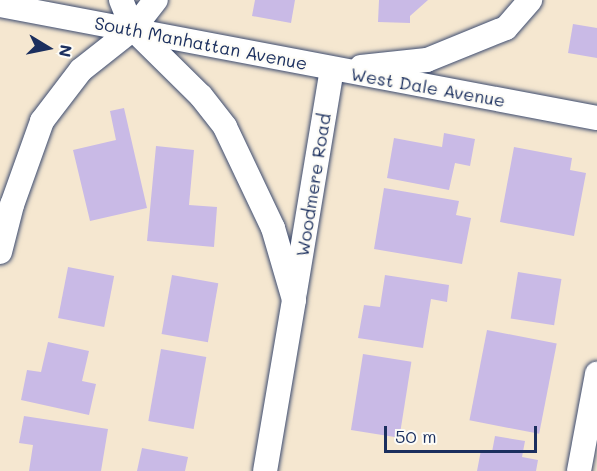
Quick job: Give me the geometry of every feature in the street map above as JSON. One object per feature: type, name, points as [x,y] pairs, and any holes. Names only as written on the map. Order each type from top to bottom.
[{"type":"street","name":"Woodmere Road","points":[[121,0],[133,29],[201,96],[225,127],[273,228],[294,300]]},
{"type":"street","points":[[0,252],[12,205],[42,121],[81,70],[133,29],[156,0]]},
{"type":"street","name":"West Dale Avenue","points":[[332,69],[427,60],[506,28],[530,0]]},
{"type":"street","name":"South Manhattan Avenue","points":[[0,5],[332,69]]},
{"type":"street","name":"Woodmere Road","points":[[265,471],[332,69]]},
{"type":"street","name":"West Dale Avenue","points":[[332,69],[597,118]]},
{"type":"street","points":[[579,471],[597,374]]},
{"type":"building","points":[[255,0],[295,0],[291,23],[252,16]]},
{"type":"building","points":[[379,0],[428,0],[410,16],[410,23],[378,22]]},
{"type":"building","points":[[573,24],[597,28],[597,58],[568,53]]},
{"type":"building","points":[[124,108],[147,208],[90,221],[73,150],[116,140],[110,111]]},
{"type":"building","points":[[444,133],[475,139],[470,166],[455,163],[449,190],[387,178],[394,138],[442,147]]},
{"type":"building","points":[[156,146],[194,150],[189,205],[217,207],[214,247],[147,241]]},
{"type":"building","points":[[514,147],[572,158],[570,170],[586,173],[574,236],[500,222]]},
{"type":"building","points":[[384,188],[459,201],[456,215],[471,218],[462,264],[374,249]]},
{"type":"building","points":[[68,267],[114,276],[104,327],[58,318]]},
{"type":"building","points":[[518,272],[561,279],[554,325],[511,318]]},
{"type":"building","points":[[172,275],[218,283],[208,342],[162,334]]},
{"type":"building","points":[[385,275],[449,285],[447,302],[431,299],[423,348],[358,338],[364,305],[380,307]]},
{"type":"building","points":[[487,330],[557,344],[539,434],[469,420]]},
{"type":"building","points":[[48,342],[89,351],[82,381],[96,384],[89,415],[21,400],[27,370],[41,372]]},
{"type":"building","points":[[161,349],[206,357],[194,429],[148,421]]},
{"type":"building","points":[[363,354],[411,362],[399,438],[351,430]]},
{"type":"building","points":[[24,416],[108,429],[101,471],[29,471],[33,445],[19,443]]},
{"type":"building","points":[[495,436],[525,441],[522,457],[538,460],[536,471],[477,471],[481,450],[492,452]]},
{"type":"building","points":[[142,448],[188,457],[185,471],[137,471]]}]
